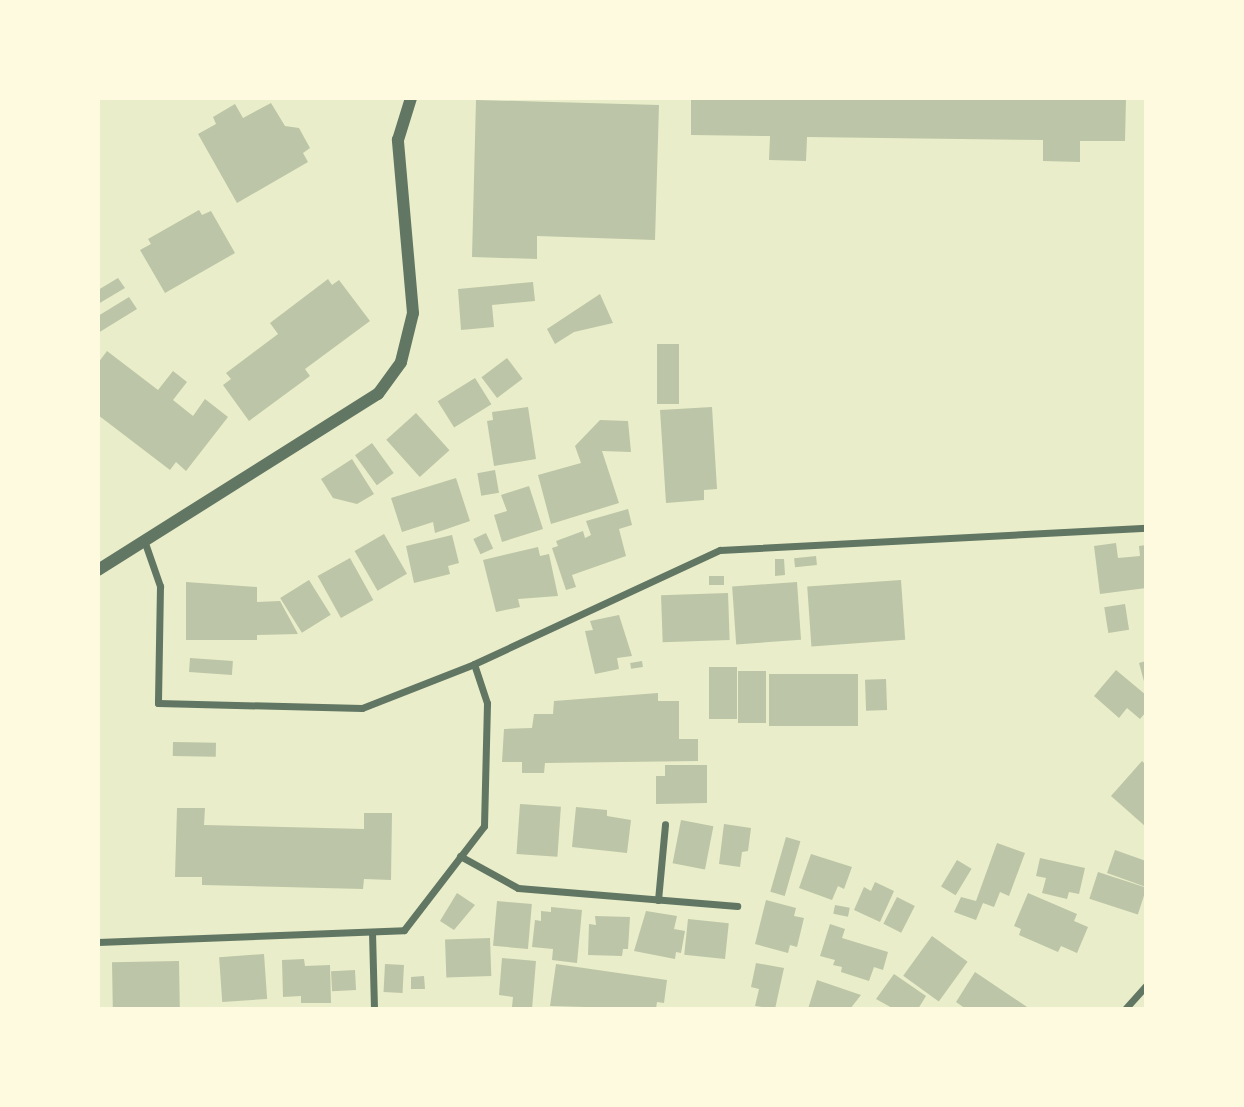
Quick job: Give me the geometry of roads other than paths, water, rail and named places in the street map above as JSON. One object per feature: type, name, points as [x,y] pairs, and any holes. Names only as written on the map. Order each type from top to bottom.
[{"type":"street","points":[[98,570],[145,543],[378,394],[401,362],[413,313],[398,140],[411,98]]},
{"type":"street","points":[[145,543],[160,586],[158,703],[362,708],[474,664],[720,550],[1146,528]]},
{"type":"street","points":[[98,943],[404,930],[484,826],[487,703],[474,664]]},
{"type":"street","points":[[658,900],[665,824]]},
{"type":"street","points":[[460,856],[518,888],[737,906]]},
{"type":"street","points":[[372,932],[374,1009]]},
{"type":"street","points":[[1125,1009],[1146,986]]}]
